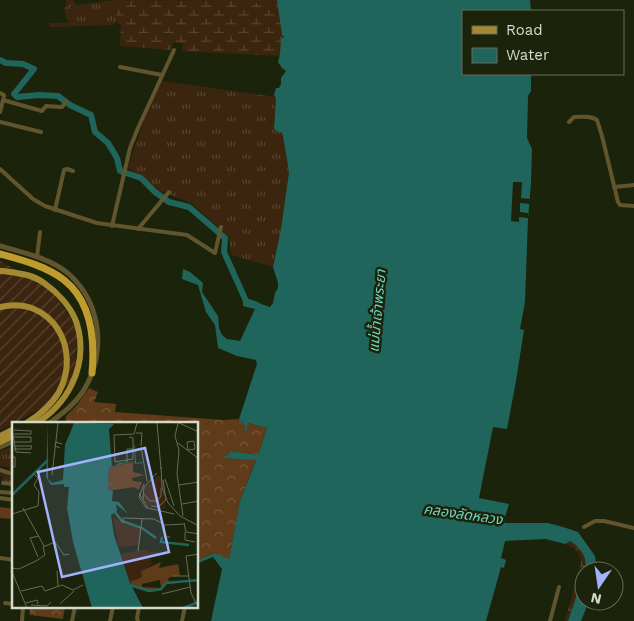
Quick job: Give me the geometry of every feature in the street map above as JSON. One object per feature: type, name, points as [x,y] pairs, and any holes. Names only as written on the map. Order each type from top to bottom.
[{"type":"highway","points":[[0,254],[42,267],[64,280],[78,294],[87,314],[93,337],[92,373]]},
{"type":"main road","points":[[0,271],[28,275],[43,282],[68,307],[76,321],[81,347],[79,364],[71,387],[59,404],[38,422]]},
{"type":"main road","points":[[0,307],[20,305],[35,309],[44,314],[61,334],[65,344],[66,371],[58,393],[46,408],[28,422]]},
{"type":"main road","points":[[0,436],[12,430]]},
{"type":"main road","points":[[0,442],[12,436]]},
{"type":"street","points":[[112,226],[130,148],[174,50]]},
{"type":"street","points":[[120,67],[162,75]]},
{"type":"street","points":[[0,93],[4,95],[0,112]]},
{"type":"street","points":[[3,100],[42,111],[47,105],[59,108],[65,104]]},
{"type":"street","points":[[569,122],[574,117],[592,117],[597,120],[619,204],[622,206],[634,206]]},
{"type":"street","points":[[0,122],[41,132]]},
{"type":"street","points":[[0,169],[37,203],[98,223],[187,235],[215,253],[221,227]]},
{"type":"street","points":[[55,210],[64,170],[73,170]]},
{"type":"street","points":[[614,187],[634,185]]},
{"type":"street","points":[[138,229],[169,193]]},
{"type":"street","points":[[37,257],[40,232]]},
{"type":"street","points":[[0,246],[37,257],[69,274],[89,299],[95,314],[98,349],[92,373],[82,393],[68,409],[51,422]]},
{"type":"street","points":[[0,448],[12,442]]},
{"type":"street","points":[[0,470],[9,473]]},
{"type":"street","points":[[3,483],[12,484]]},
{"type":"street","points":[[584,526],[595,521],[604,521],[634,528]]},
{"type":"street","points":[[550,621],[559,587]]},
{"type":"street","points":[[5,603],[12,604]]},
{"type":"street","points":[[22,621],[23,608]]},
{"type":"street","points":[[72,621],[75,608]]},
{"type":"street","points":[[110,621],[112,608]]},
{"type":"street","points":[[138,621],[139,608]]},
{"type":"street","points":[[182,621],[185,608]]},
{"type":"green space","points":[[66,0],[74,0],[76,5],[119,0],[117,1],[116,22],[114,25],[49,27],[49,23],[68,23],[64,8],[67,6]]},
{"type":"green space","points":[[119,0],[277,0],[278,5],[240,1]]},
{"type":"green space","points":[[117,1],[240,1],[278,5],[282,35],[284,36],[280,56],[182,51],[183,43],[173,43],[171,50],[120,46],[121,25],[116,22]]},
{"type":"green space","points":[[162,81],[276,97],[274,128],[282,133],[289,172],[281,229],[273,267],[231,255],[229,237],[191,203],[158,190],[128,168],[143,124]]},
{"type":"green space","points":[[0,261],[51,289],[78,329],[74,379],[52,402],[16,422],[12,422],[12,424],[0,431]]},
{"type":"green space","points":[[89,388],[98,392],[94,402],[116,404],[115,412],[223,420],[239,419],[247,430],[248,423],[267,428],[258,455],[230,451],[228,456],[224,456],[224,458],[256,459],[240,501],[229,560],[215,553],[199,560],[199,422],[65,422],[66,416],[77,405]]},
{"type":"green space","points":[[12,447],[12,483],[3,482],[2,476],[0,476],[0,472],[6,472],[10,467],[0,466],[0,451]]},
{"type":"green space","points":[[0,507],[12,509],[12,519],[0,518]]},
{"type":"green space","points":[[570,541],[577,546],[585,561],[581,561],[577,551],[565,544]]},
{"type":"green space","points":[[574,589],[574,603],[568,621],[565,621]]},
{"type":"green space","points":[[29,608],[65,608],[63,619],[30,615]]},
{"type":"water","points":[[277,0],[530,0],[531,10],[462,10],[462,75],[531,75],[531,91],[528,96],[527,138],[532,149],[531,183],[525,302],[520,329],[524,330],[507,429],[493,427],[479,498],[509,504],[504,520],[505,523],[548,523],[578,532],[595,556],[596,561],[585,561],[583,554],[570,541],[565,544],[546,539],[505,541],[501,558],[506,560],[504,568],[501,567],[486,621],[211,621],[222,569],[213,557],[199,563],[199,560],[215,553],[229,559],[240,501],[256,460],[223,458],[228,456],[230,451],[258,455],[267,428],[248,423],[247,431],[239,419],[257,364],[256,360],[237,356],[218,348],[215,325],[206,312],[198,285],[182,279],[183,269],[190,272],[203,283],[202,292],[218,316],[219,328],[222,335],[227,339],[240,341],[255,309],[243,306],[243,302],[255,301],[270,307],[273,303],[278,283],[273,267],[281,229],[289,172],[282,133],[274,128],[276,98],[274,95],[286,71],[278,62],[281,39],[284,36],[282,35]]},
{"type":"water","points":[[574,603],[574,611],[585,611],[581,621],[568,621]]},
{"type":"pier","points":[[513,182],[522,182],[521,198],[530,199],[529,204],[520,203],[520,212],[528,213],[528,218],[519,217],[519,222],[511,221]]},
{"type":"waterway","points":[[0,60],[6,63],[23,64],[34,69],[14,94],[17,97],[58,96],[70,105],[91,115],[95,132],[108,143],[117,158],[120,171],[141,178],[155,192],[169,202],[189,207],[225,238],[224,252],[246,301],[254,304]]},
{"type":"water label","name":"แม่น้ำเจ้าพระยา","points":[[377,311]]},
{"type":"water label","name":"คลองลัดหลวง","points":[[463,514]]}]
